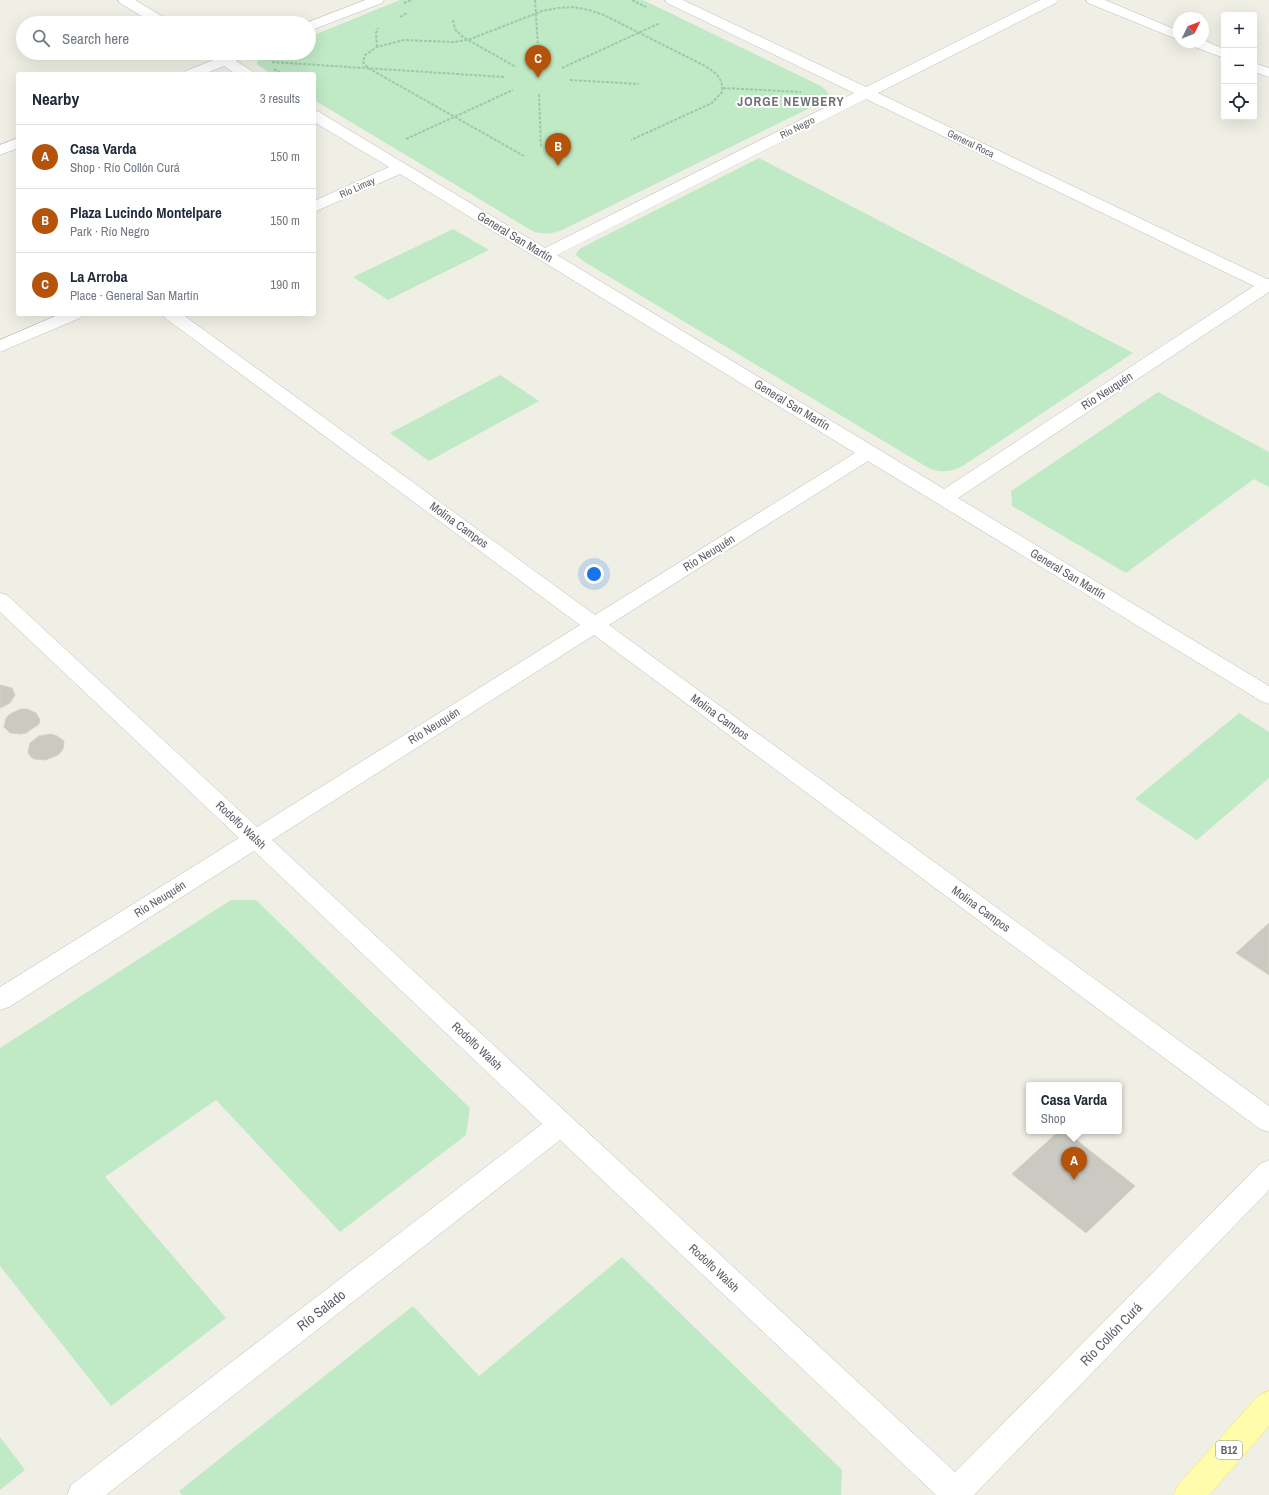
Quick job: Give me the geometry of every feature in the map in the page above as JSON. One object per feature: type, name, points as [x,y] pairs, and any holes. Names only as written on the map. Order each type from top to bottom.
[{"type":"main road","name":"B12","points":[[1189,1495],[1269,1405]]},
{"type":"street","points":[[125,0],[151,16]]},
{"type":"street","points":[[316,24],[377,0]]},
{"type":"street","name":"General Roca","points":[[672,0],[1268,286]]},
{"type":"street","name":"Río Negro","points":[[544,255],[1051,0]]},
{"type":"street","points":[[1093,0],[1173,33]]},
{"type":"street","points":[[1209,48],[1221,53]]},
{"type":"street","points":[[194,72],[213,60]]},
{"type":"street","points":[[223,60],[244,72]]},
{"type":"street","points":[[1257,68],[1269,73]]},
{"type":"street","name":"General San Martín","points":[[316,116],[1269,696]]},
{"type":"street","points":[[0,150],[16,144]]},
{"type":"street","name":"Río Limay","points":[[316,206],[401,168]]},
{"type":"street","name":"Río Neuquén","points":[[944,498],[1268,286]]},
{"type":"street","points":[[0,347],[70,316]]},
{"type":"street","name":"Molina Campos","points":[[174,316],[1269,1121]]},
{"type":"street","name":"Río Neuquén","points":[[0,1000],[869,452]]},
{"type":"street","name":"Rodolfo Walsh","points":[[0,600],[561,1124],[954,1494]]},
{"type":"street","name":"Río Salado","points":[[82,1495],[561,1124]]},
{"type":"street","name":"Río Collón Curá","points":[[954,1494],[1269,1172]]},
{"type":"path","points":[[535,0],[539,63]]},
{"type":"path","points":[[632,0],[651,9]]},
{"type":"path","points":[[524,156],[368,68],[364,65],[363,58],[368,52],[377,47],[404,40],[453,42],[468,40],[536,13],[555,8],[586,9],[604,15],[640,32],[708,68],[720,79],[723,88],[720,96],[712,103],[631,140]]},
{"type":"path","points":[[396,19],[406,13]]},
{"type":"path","points":[[453,20],[457,32],[468,40],[516,66]]},
{"type":"path","points":[[562,68],[664,22]]},
{"type":"path","points":[[377,47],[376,30],[381,26]]},
{"type":"path","points":[[265,62],[504,77]]},
{"type":"path","points":[[570,80],[639,84]]},
{"type":"path","points":[[723,88],[805,93]]},
{"type":"path","points":[[405,140],[513,90]]},
{"type":"path","points":[[539,94],[541,148]]},
{"type":"green space","points":[[400,0],[643,0],[821,86],[827,91],[829,96],[822,102],[560,231],[553,233],[541,233],[534,232],[316,101],[316,72],[268,72],[257,64],[258,60],[316,60],[316,34]]},
{"type":"green space","points":[[759,158],[1133,353],[964,465],[950,471],[937,471],[927,467],[583,261],[576,255],[581,248]]},
{"type":"green space","points":[[453,229],[489,250],[388,300],[353,277]]},
{"type":"green space","points":[[500,375],[539,401],[429,461],[390,433]]},
{"type":"green space","points":[[1158,392],[1269,452],[1269,487],[1254,479],[1126,573],[1012,506],[1011,491]]},
{"type":"green space","points":[[1239,713],[1269,732],[1269,778],[1197,840],[1135,799]]},
{"type":"green space","points":[[231,900],[256,900],[470,1108],[466,1135],[340,1232],[216,1100],[105,1177],[226,1318],[111,1406],[0,1266],[0,1048]]},
{"type":"green space","points":[[622,1257],[842,1470],[841,1495],[182,1495],[179,1491],[413,1306],[479,1376]]},
{"type":"green space","points":[[0,1437],[25,1470],[0,1490]]},
{"type":"building","points":[[0,685],[12,688],[15,695],[10,703],[0,708]]},
{"type":"building","points":[[21,709],[27,709],[36,713],[40,720],[39,724],[26,733],[10,733],[4,727],[6,718],[10,714]]},
{"type":"building","points":[[51,734],[64,741],[63,749],[60,753],[45,760],[34,759],[30,756],[28,752],[30,743],[39,736]]},
{"type":"building","points":[[1269,923],[1269,975],[1236,953]]},
{"type":"building","points":[[1056,1134],[1069,1134],[1135,1186],[1086,1233],[1012,1174]]},
{"type":"place","name":"La Arroba","points":[[538,78]]},
{"type":"place","name":"Plaza Lucindo Montelpare","points":[[558,166]]},
{"type":"place","name":"Casa Varda","points":[[1074,1180]]},
{"type":"district","name":"JORGE NEWBERY","points":[[791,101]]}]
